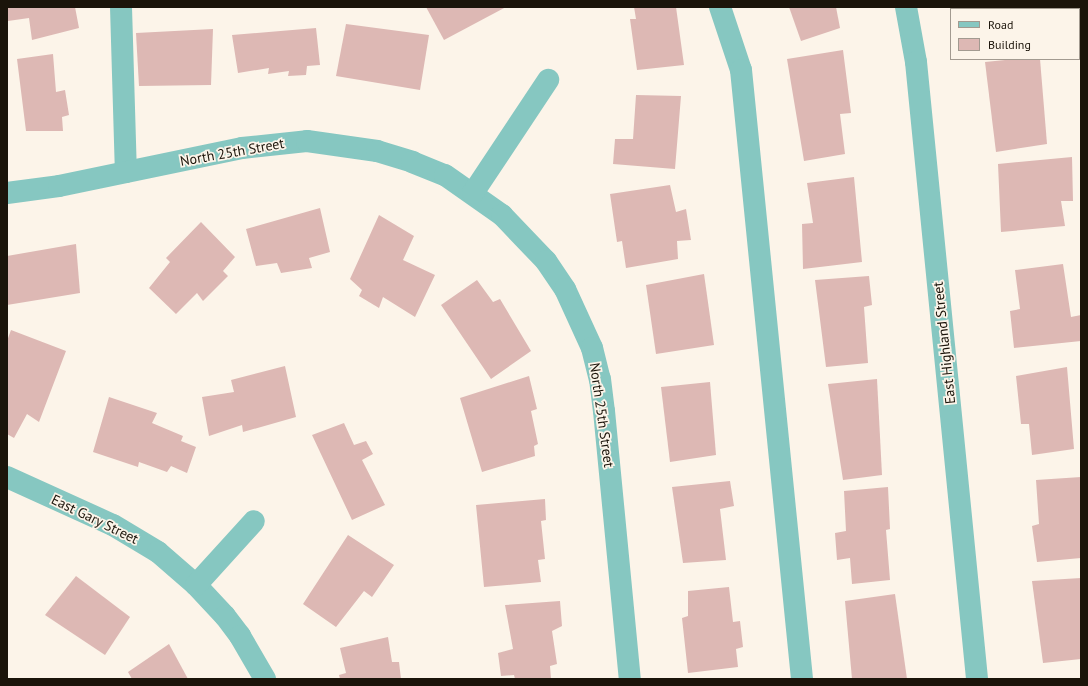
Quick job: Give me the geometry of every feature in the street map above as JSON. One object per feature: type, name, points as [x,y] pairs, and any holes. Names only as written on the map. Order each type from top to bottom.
[{"type":"street","points":[[122,7],[126,172]]},
{"type":"street","points":[[720,7],[741,70],[802,679]]},
{"type":"street","name":"East Highland Street","points":[[906,7],[916,62],[977,679]]},
{"type":"street","points":[[473,193],[548,80]]},
{"type":"street","name":"North 25th Street","points":[[7,193],[126,172],[273,143],[307,141],[377,151],[412,162],[444,175],[473,193],[524,236],[546,261],[565,289],[592,348],[600,379],[604,411],[630,679]]},
{"type":"street","name":"East Gary Street","points":[[7,477],[113,524],[158,552],[196,585],[240,636],[264,679]]},
{"type":"street","points":[[196,585],[254,522]]},
{"type":"building","points":[[7,7],[75,7],[79,28],[32,40],[29,18],[8,21]]},
{"type":"building","points":[[426,7],[506,7],[444,40]]},
{"type":"building","points":[[634,7],[676,7],[684,65],[637,70],[630,19],[636,19]]},
{"type":"building","points":[[789,7],[836,7],[840,28],[801,41]]},
{"type":"building","points":[[982,7],[1049,7],[1049,8]]},
{"type":"building","points":[[346,24],[429,35],[420,90],[336,76]]},
{"type":"building","points":[[316,28],[320,65],[307,66],[306,75],[288,76],[289,71],[268,74],[269,68],[238,73],[232,35]]},
{"type":"building","points":[[213,29],[211,85],[139,86],[136,33]]},
{"type":"building","points":[[843,50],[851,113],[840,114],[845,154],[804,161],[787,59]]},
{"type":"building","points":[[53,54],[56,92],[65,90],[69,115],[62,117],[63,131],[26,131],[17,59]]},
{"type":"building","points":[[1005,60],[1040,60],[1047,144],[996,152],[985,62]]},
{"type":"building","points":[[636,95],[681,96],[675,169],[613,164],[615,139],[633,139]]},
{"type":"building","points":[[1072,157],[1073,201],[1061,201],[1065,226],[1001,232],[998,164]]},
{"type":"building","points":[[854,177],[862,262],[803,269],[802,224],[813,223],[807,183]]},
{"type":"building","points":[[670,185],[676,212],[686,209],[691,240],[677,241],[678,259],[626,268],[622,241],[617,242],[610,194]]},
{"type":"building","points":[[320,208],[330,252],[309,258],[312,268],[281,273],[277,263],[256,266],[246,229]]},
{"type":"building","points":[[379,215],[414,236],[403,260],[435,275],[415,317],[383,297],[379,308],[359,296],[362,290],[350,279]]},
{"type":"building","points":[[201,222],[235,257],[223,271],[228,276],[203,301],[197,293],[176,314],[149,288],[170,262],[166,258]]},
{"type":"building","points":[[76,244],[80,293],[7,305],[7,256]]},
{"type":"building","points":[[1063,264],[1071,317],[1081,315],[1081,341],[1014,348],[1010,311],[1020,309],[1015,270]]},
{"type":"building","points":[[704,274],[714,345],[656,354],[646,285]]},
{"type":"building","points":[[869,276],[872,305],[864,307],[868,363],[826,367],[815,280]]},
{"type":"building","points":[[477,280],[493,302],[500,299],[531,351],[491,379],[441,305]]},
{"type":"building","points":[[11,330],[66,351],[39,422],[27,414],[14,438],[7,434],[7,341]]},
{"type":"building","points":[[285,366],[296,417],[243,432],[242,425],[209,436],[202,397],[234,392],[231,380]]},
{"type":"building","points":[[1067,367],[1074,449],[1032,455],[1029,424],[1021,424],[1016,376]]},
{"type":"building","points":[[529,376],[537,409],[531,411],[538,444],[534,446],[535,456],[482,472],[460,398]]},
{"type":"building","points":[[877,379],[882,475],[843,480],[828,384]]},
{"type":"building","points":[[710,382],[716,455],[670,462],[661,387]]},
{"type":"building","points":[[109,397],[157,413],[152,423],[183,436],[181,441],[196,447],[187,473],[171,466],[167,472],[139,462],[138,467],[93,452]]},
{"type":"building","points":[[344,423],[354,445],[366,441],[373,454],[362,460],[385,505],[352,520],[312,435]]},
{"type":"building","points":[[1081,477],[1081,558],[1037,562],[1032,526],[1039,524],[1036,480]]},
{"type":"building","points":[[730,481],[734,506],[720,509],[726,560],[683,563],[672,487]]},
{"type":"building","points":[[888,487],[890,529],[886,530],[890,580],[852,584],[850,558],[837,560],[835,533],[846,531],[844,491]]},
{"type":"building","points":[[545,499],[546,520],[541,521],[545,559],[538,560],[541,582],[484,587],[476,505]]},
{"type":"building","points":[[348,535],[394,565],[372,597],[364,591],[336,627],[303,604]]},
{"type":"building","points":[[76,576],[130,617],[105,655],[45,615]]},
{"type":"building","points":[[1081,578],[1081,659],[1043,663],[1032,581]]},
{"type":"building","points":[[729,587],[733,622],[740,621],[743,647],[736,649],[738,667],[688,673],[682,618],[688,616],[688,591]]},
{"type":"building","points":[[895,594],[907,679],[852,679],[845,601]]},
{"type":"building","points":[[560,601],[562,626],[552,631],[557,664],[550,666],[551,679],[515,679],[514,675],[501,676],[498,653],[513,649],[505,605]]},
{"type":"building","points":[[388,637],[392,662],[399,662],[401,679],[340,679],[339,675],[346,673],[340,648]]},
{"type":"building","points":[[169,644],[188,679],[132,679],[128,672]]}]
